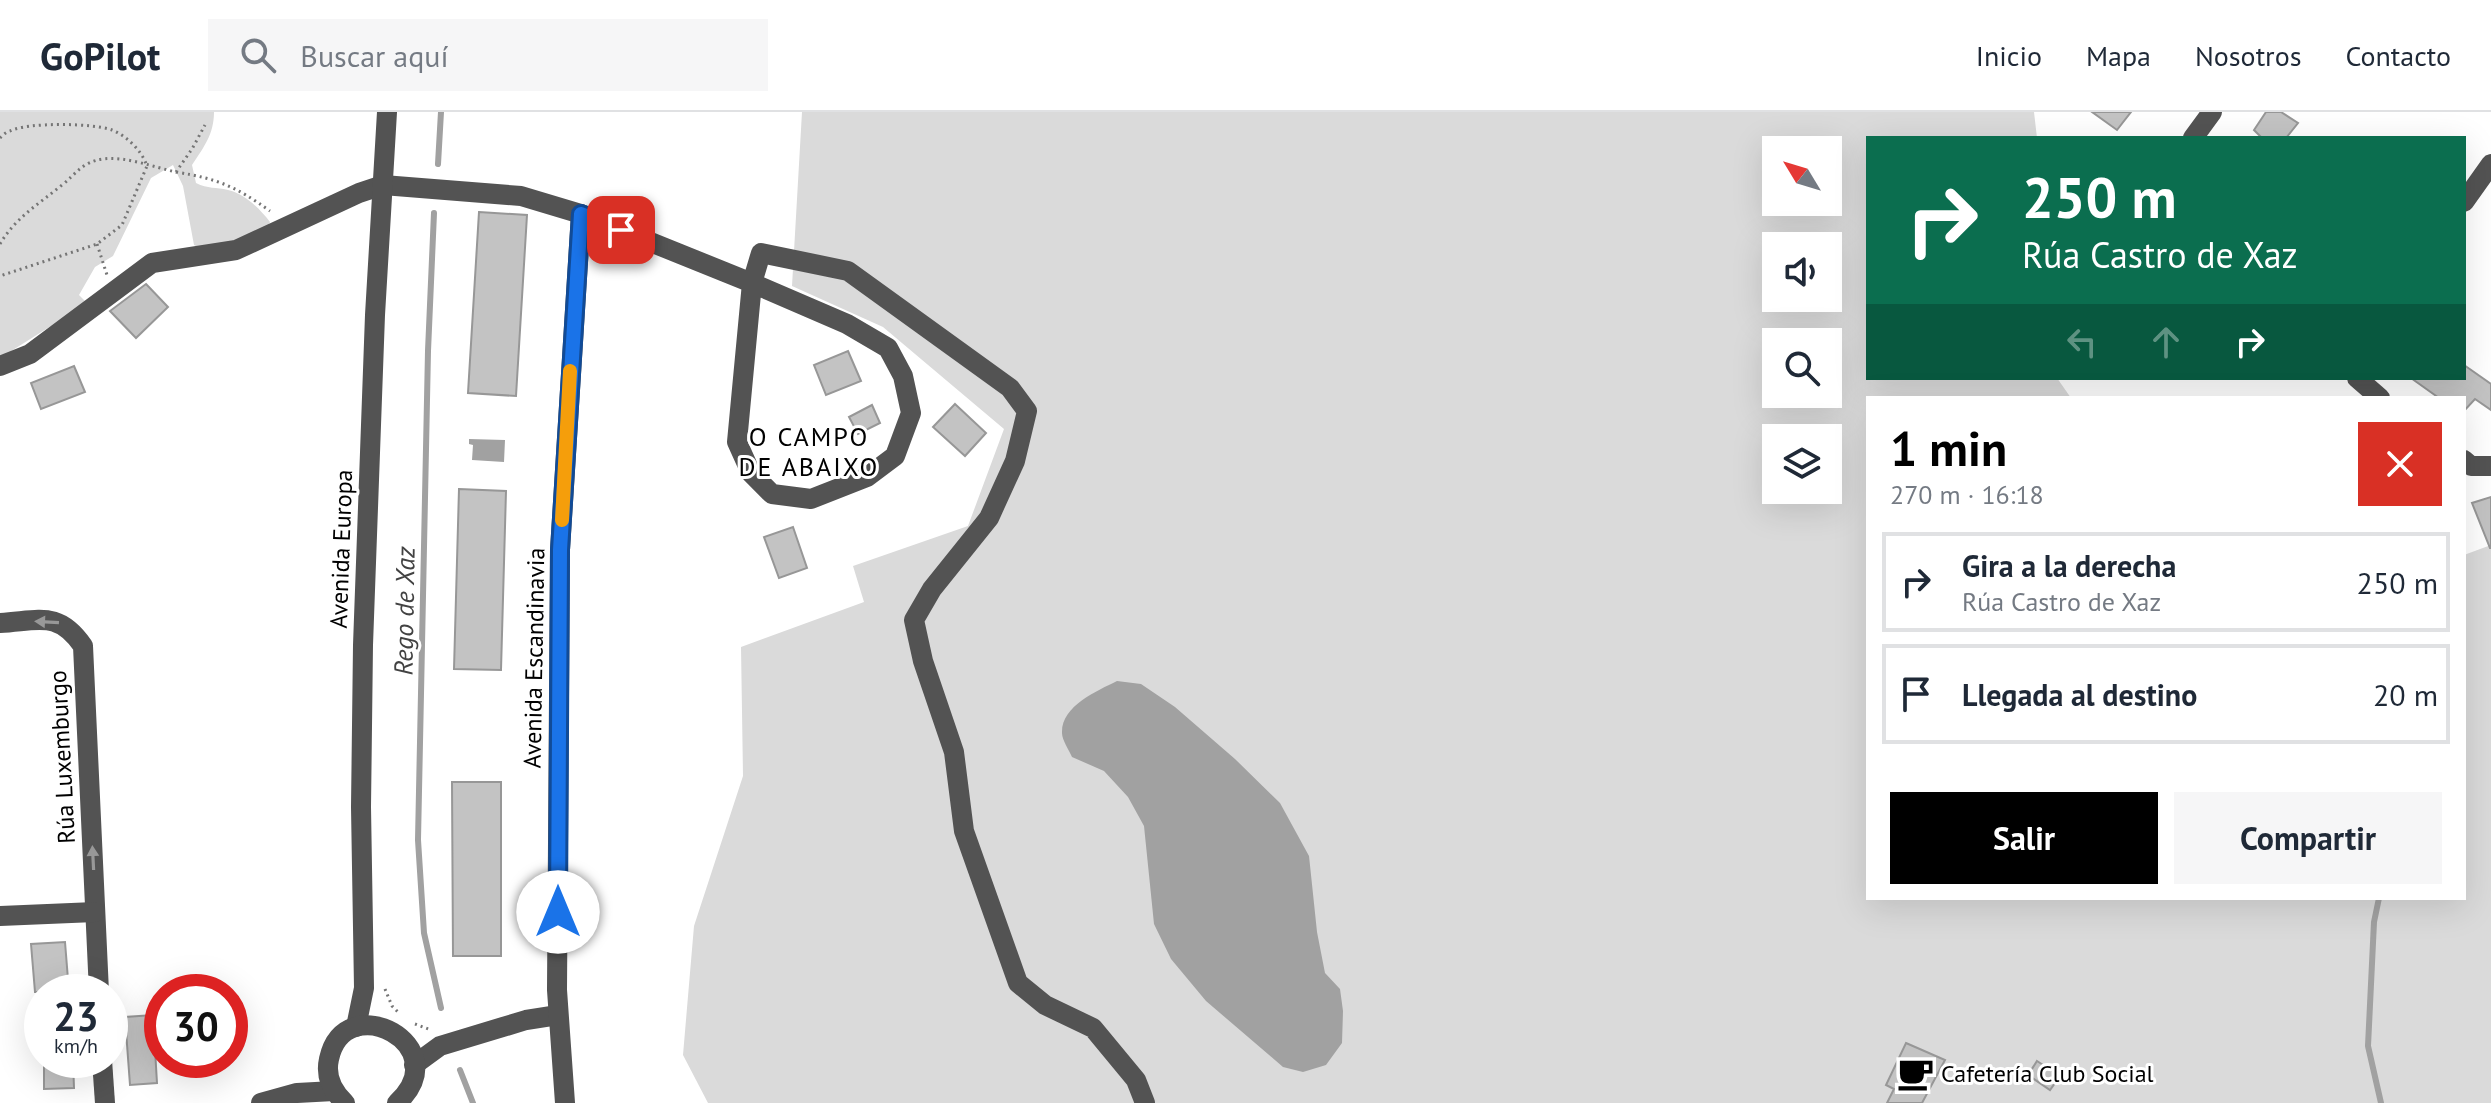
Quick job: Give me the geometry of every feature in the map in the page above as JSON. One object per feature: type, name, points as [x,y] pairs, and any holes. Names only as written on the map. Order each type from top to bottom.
[{"type":"street","name":"Avenida Europa","points":[[366,1027],[374,986],[361,807],[363,645],[375,315],[387,112]]},
{"type":"street","points":[[2194,136],[2212,112]]},
{"type":"street","points":[[2466,199],[2491,164]]},
{"type":"street","points":[[0,366],[30,354],[152,263],[236,250],[383,185],[521,196],[581,214],[752,283],[847,324],[888,348],[903,376],[911,413],[895,456],[867,477],[811,499],[772,494],[751,473],[737,442],[752,283],[761,253],[848,271],[1010,388],[1027,411],[1015,461],[989,518],[932,589],[914,620],[923,661],[954,752],[964,831],[1018,983],[1045,1005],[1093,1028],[1136,1080],[1145,1103]]},
{"type":"street","name":"Avenida Escandinavia","points":[[565,1103],[558,1015],[560,550],[581,214]]},
{"type":"street","points":[[2359,380],[2378,396]]},
{"type":"street","points":[[2466,462],[2471,466],[2491,466]]},
{"type":"street","name":"Rúa Luxemburgo","points":[[0,623],[57,620],[73,632],[83,646],[98,974]]},
{"type":"street","points":[[0,916],[95,912]]},
{"type":"street","points":[[406,1044],[558,1015]]},
{"type":"street","points":[[261,1103],[297,1093],[335,1088],[329,1056],[337,1040],[366,1027],[393,1030],[413,1055],[413,1081],[408,1092],[397,1103]]},
{"type":"street","points":[[414,1065],[441,1038]]},
{"type":"street","points":[[103,1078],[105,1103]]},
{"type":"path","points":[[176,172],[205,125]]},
{"type":"path","points":[[0,138],[12,129],[39,126],[84,126],[111,130],[130,142],[144,156],[147,166],[122,225],[97,244],[0,276]]},
{"type":"path","points":[[0,244],[11,226],[65,184],[79,167],[103,159],[124,160],[208,177],[230,185],[273,213],[288,227]]},
{"type":"path","points":[[97,244],[112,291]]},
{"type":"path","points":[[374,986],[401,1015]]},
{"type":"path","points":[[413,1024],[441,1038]]},
{"type":"shaded area","points":[[0,112],[214,112],[210,134],[192,165],[196,183],[234,192],[256,207],[270,222],[261,243],[205,251],[194,245],[183,186],[173,165],[151,178],[113,256],[95,267],[79,295],[86,302],[74,326],[51,326],[0,358]]},
{"type":"shaded area","points":[[802,112],[2034,112],[2037,136],[1866,136],[1866,380],[2058,380],[2070,396],[1866,396],[1866,900],[2466,900],[2466,554],[2491,545],[2491,1103],[708,1103],[683,1055],[694,926],[743,776],[741,647],[864,602],[853,566],[968,526],[1004,429],[883,327],[792,286]]},
{"type":"shaded area","points":[[469,439],[505,440],[504,462],[472,460],[473,445],[469,444]]},
{"type":"shaded area","points":[[1117,681],[1141,684],[1175,707],[1235,759],[1280,803],[1309,856],[1325,973],[1340,989],[1343,1011],[1342,1043],[1326,1065],[1303,1072],[1283,1067],[1206,1001],[1171,959],[1154,924],[1144,826],[1128,797],[1104,771],[1072,757],[1062,736],[1063,723],[1074,707]]},
{"type":"building","points":[[2092,112],[2131,112],[2117,130]]},
{"type":"building","points":[[2266,112],[2281,112],[2298,123],[2288,136],[2260,136],[2254,130]]},
{"type":"building","points":[[479,212],[527,215],[516,396],[468,393]]},
{"type":"building","points":[[146,284],[168,307],[136,338],[110,311]]},
{"type":"building","points":[[848,351],[861,381],[826,395],[814,365]]},
{"type":"building","points":[[74,366],[85,392],[41,409],[31,383]]},
{"type":"building","points":[[2466,366],[2491,384],[2491,410],[2475,399],[2466,409],[2466,396],[2436,396],[2414,380],[2466,380]]},
{"type":"building","points":[[955,404],[986,433],[965,456],[933,427]]},
{"type":"building","points":[[872,405],[880,423],[858,434],[849,417]]},
{"type":"building","points":[[459,489],[506,491],[501,670],[454,669]]},
{"type":"building","points":[[2491,497],[2491,548],[2490,548],[2472,503]]},
{"type":"building","points":[[793,527],[807,568],[779,578],[764,537]]},
{"type":"building","points":[[452,782],[501,782],[501,956],[453,956]]},
{"type":"building","points":[[65,942],[68,974],[34,974],[31,944]]},
{"type":"building","points":[[144,1016],[144,1078],[157,1078],[157,1083],[130,1085],[128,1017]]},
{"type":"building","name":"Cafetería Club Social","points":[[1906,1043],[1945,1060],[1922,1103],[1887,1103],[1894,1089],[1886,1085]]},
{"type":"building","points":[[2037,1061],[2060,1076],[2050,1090],[2028,1075]]},
{"type":"building","points":[[44,1078],[74,1078],[74,1088],[44,1089]]},
{"type":"waterway","name":"Rego de Xaz","points":[[438,164],[441,112]]},
{"type":"waterway","name":"Rego de Xaz","points":[[434,213],[428,351],[418,840],[424,933],[441,1008]]},
{"type":"waterway","points":[[2379,900],[2374,922],[2368,1046],[2381,1103]]},
{"type":"waterway","name":"Rego de Xaz","points":[[460,1070],[473,1103]]},
{"type":"slow traffic","points":[[562,520],[570,371]]},
{"type":"place","name":"Cafetería Club Social","points":[[1915,1073]]},
{"type":"district","name":"O CAMPO DE ABAIXO","points":[[809,451]]},
{"type":"route","points":[[558,912],[560,550],[581,214],[621,230]]}]
